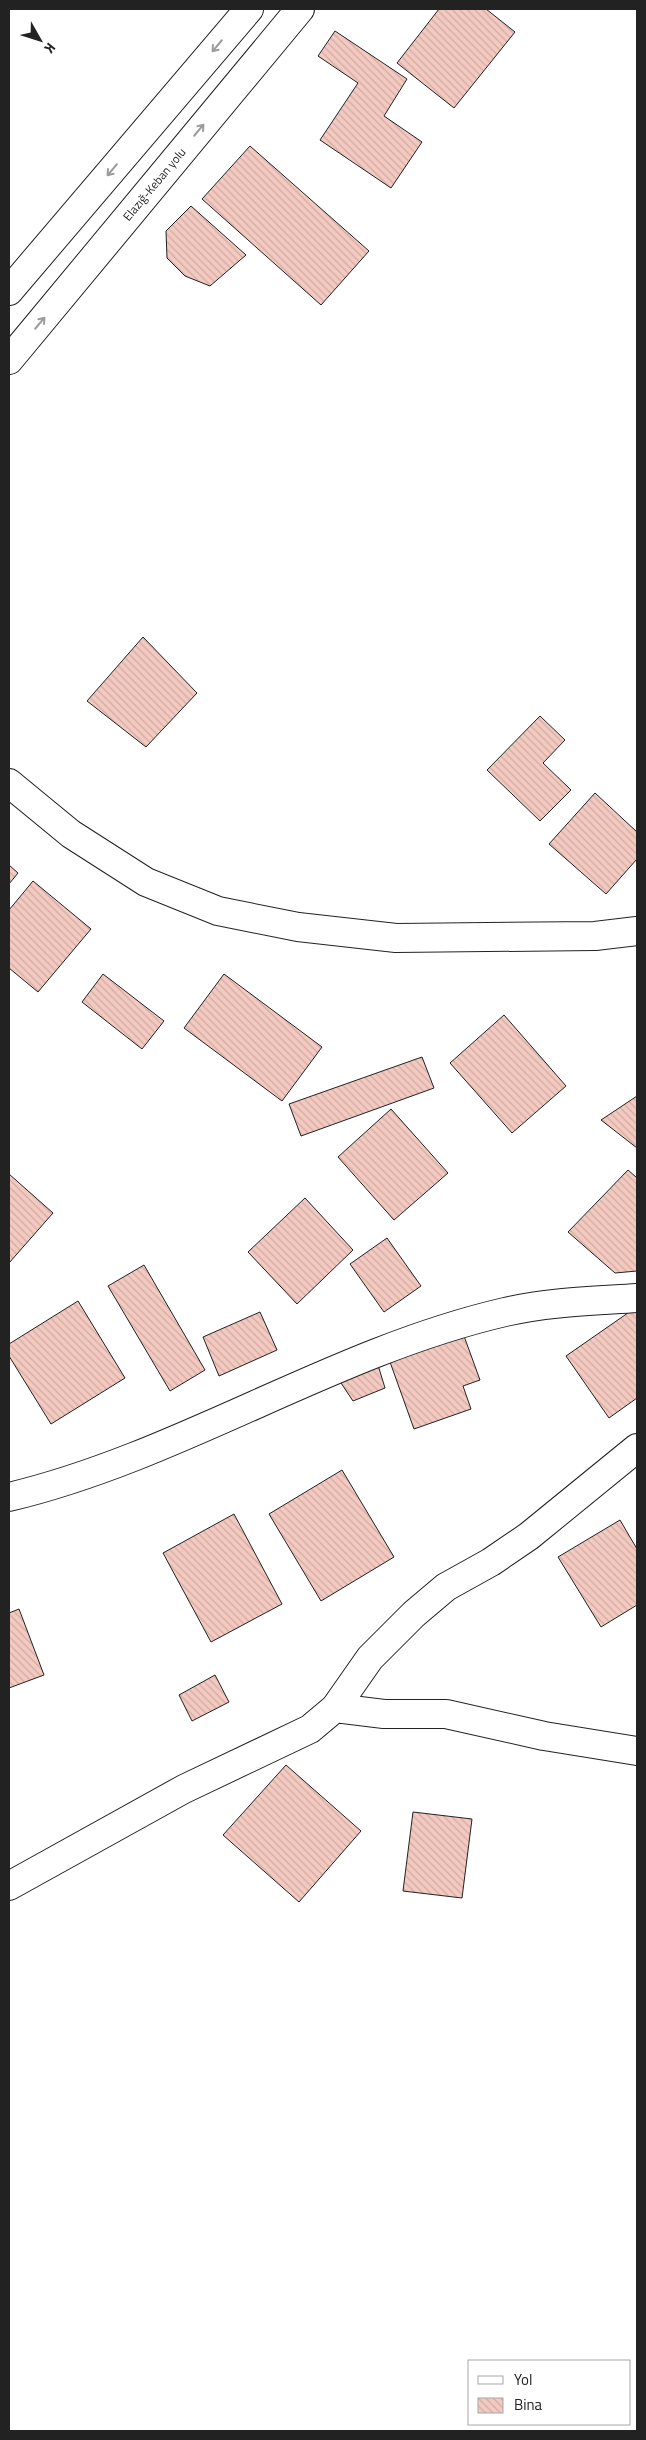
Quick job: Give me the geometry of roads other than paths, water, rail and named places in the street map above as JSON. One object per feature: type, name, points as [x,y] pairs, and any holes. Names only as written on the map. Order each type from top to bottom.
[{"type":"main road","points":[[9,290],[249,9]]},
{"type":"main road","name":"Elazığ-Keban yolu","points":[[9,360],[300,9]]},
{"type":"main road","points":[[9,783],[71,834],[146,882],[218,911],[298,927],[396,938],[595,936],[637,931]]},
{"type":"main road","points":[[9,1497],[68,1481],[244,1411],[342,1367],[433,1332],[506,1312],[571,1302],[637,1298]]},
{"type":"main road","points":[[9,1886],[184,1789],[310,1729],[335,1708],[370,1658],[414,1614],[446,1587],[491,1562],[529,1536],[637,1448]]},
{"type":"main road","points":[[335,1708],[384,1714],[446,1714],[544,1736],[637,1750]]}]
